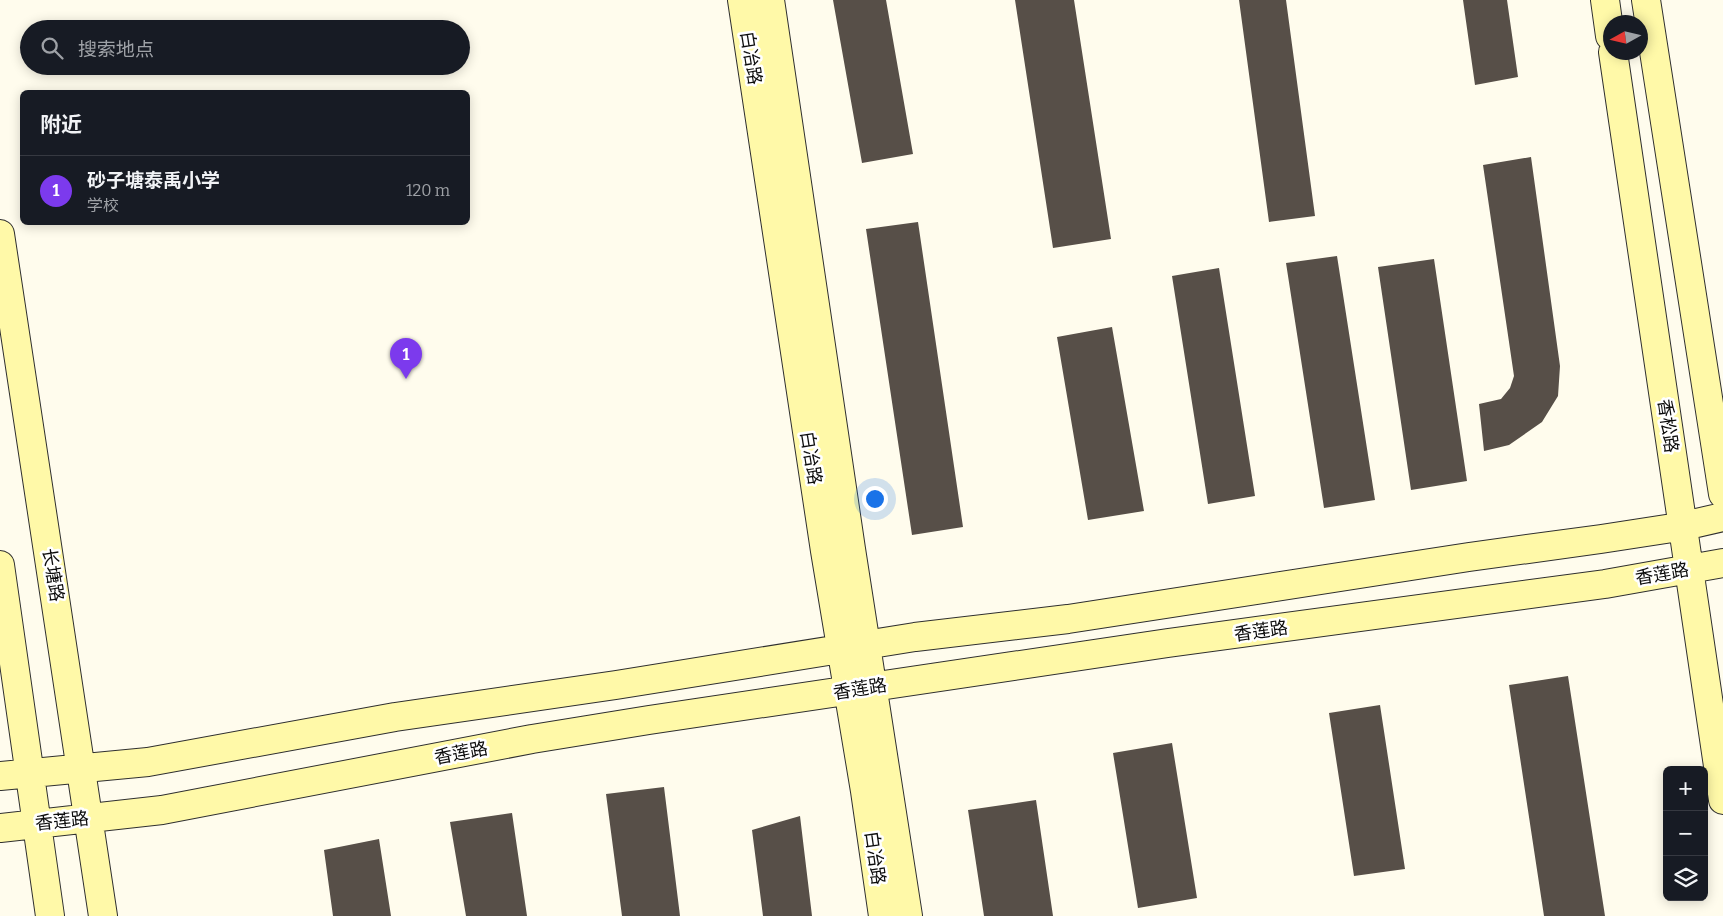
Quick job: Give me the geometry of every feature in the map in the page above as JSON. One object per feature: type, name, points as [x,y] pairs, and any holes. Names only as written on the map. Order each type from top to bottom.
[{"type":"main road","name":"白冶路","points":[[742,0],[861,689],[908,916]]},
{"type":"main road","name":"白冶路","points":[[770,0],[854,647]]},
{"type":"main road","points":[[1605,0],[1607,15]]},
{"type":"main road","points":[[1646,0],[1723,494]]},
{"type":"main road","name":"香松路","points":[[1614,60],[1723,800]]},
{"type":"main road","name":"长塘路","points":[[0,234],[103,916]]},
{"type":"main road","points":[[0,776],[148,762],[395,718],[924,636],[1068,618],[1600,539],[1682,526],[1723,517]]},
{"type":"main road","name":"香莲路","points":[[0,828],[162,810],[532,739],[648,720],[1177,642],[1605,584],[1723,563]]},
{"type":"main road","points":[[0,565],[50,916]]},
{"type":"main road","name":"白冶路","points":[[861,689],[865,791],[883,916]]},
{"type":"building","points":[[833,0],[886,0],[913,154],[862,163]]},
{"type":"building","points":[[1015,0],[1074,0],[1111,239],[1053,248]]},
{"type":"building","points":[[1239,0],[1286,0],[1315,216],[1269,222]]},
{"type":"building","points":[[1463,0],[1507,0],[1518,77],[1475,85]]},
{"type":"building","points":[[1531,157],[1560,366],[1558,396],[1542,422],[1509,445],[1484,451],[1479,404],[1501,399],[1510,388],[1514,376],[1483,165]]},
{"type":"building","points":[[918,222],[963,527],[912,535],[866,229]]},
{"type":"building","points":[[1337,256],[1375,500],[1324,508],[1286,263]]},
{"type":"building","points":[[1434,259],[1467,481],[1411,490],[1378,267]]},
{"type":"building","points":[[1219,268],[1255,496],[1208,504],[1172,276]]},
{"type":"building","points":[[1112,327],[1144,511],[1088,520],[1057,337]]},
{"type":"building","points":[[1568,676],[1605,916],[1544,916],[1509,685]]},
{"type":"building","points":[[1380,705],[1405,869],[1354,876],[1329,713]]},
{"type":"building","points":[[1172,743],[1197,898],[1138,908],[1113,753]]},
{"type":"building","points":[[664,787],[680,916],[622,916],[606,794]]},
{"type":"building","points":[[1036,800],[1053,916],[984,916],[968,810]]},
{"type":"building","points":[[512,813],[527,916],[466,916],[450,822]]},
{"type":"building","points":[[800,816],[812,916],[763,916],[752,830]]},
{"type":"building","points":[[379,839],[391,916],[333,916],[324,850]]},
{"type":"place","name":"砂子塘泰禹小学","points":[[406,379]]}]
